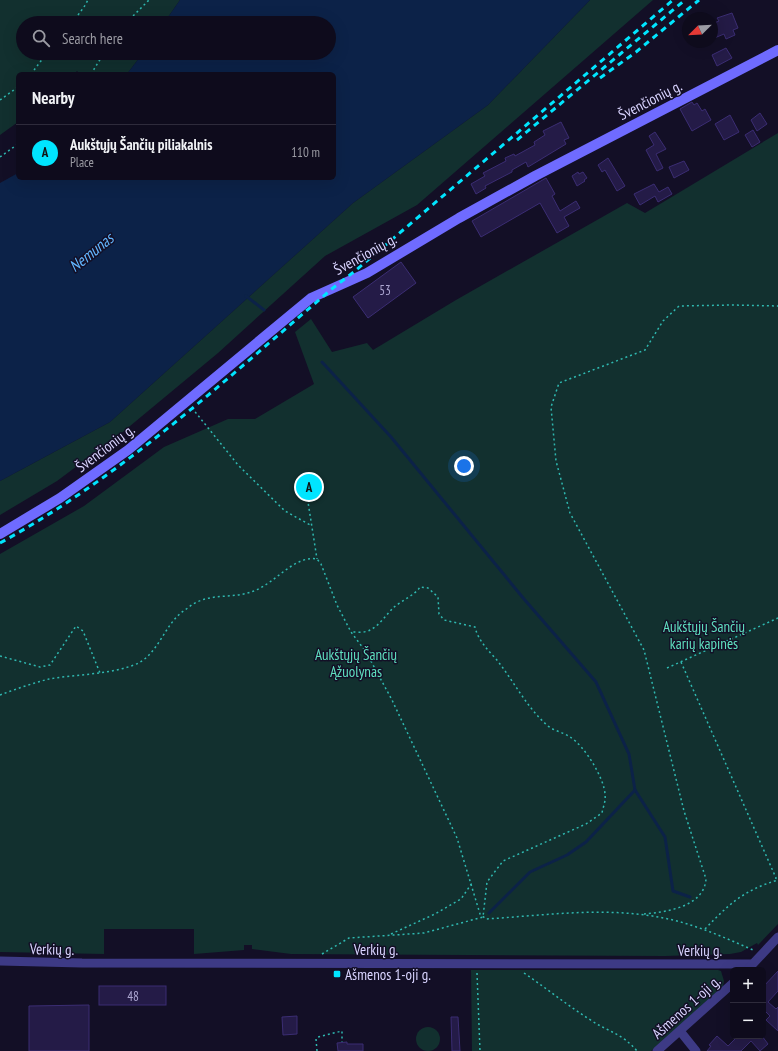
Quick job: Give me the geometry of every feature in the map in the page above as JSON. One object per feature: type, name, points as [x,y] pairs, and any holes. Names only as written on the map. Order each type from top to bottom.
[{"type":"street","name":"Švenčionių g.","points":[[0,534],[93,477],[187,402],[311,298],[367,273],[459,218],[535,176],[778,50]]},
{"type":"street","points":[[749,967],[778,937]]},
{"type":"street","name":"Verkių g.","points":[[0,961],[92,963],[749,967]]},
{"type":"street","name":"Ašmenos 1-oji g.","points":[[657,1051],[730,986]]},
{"type":"street","points":[[680,1031],[696,1051]]},
{"type":"path","points":[[77,16],[88,0]]},
{"type":"path","points":[[133,16],[149,0]]},
{"type":"path","points":[[33,72],[42,60]]},
{"type":"path","points":[[92,72],[100,60]]},
{"type":"path","points":[[0,100],[16,88]]},
{"type":"path","points":[[0,157],[16,145]]},
{"type":"path","points":[[640,915],[678,908],[698,897],[706,885],[706,879],[684,811],[644,650],[570,513],[556,461],[551,407],[559,383],[645,350],[663,321],[679,306],[732,304],[778,306]]},
{"type":"path","points":[[187,402],[238,465],[285,511],[312,526]]},
{"type":"path","points":[[312,495],[308,502],[317,559],[322,564],[337,605],[351,632],[366,652],[392,700],[457,838],[472,883],[480,914],[483,917]]},
{"type":"path","points":[[0,695],[49,680],[100,673],[134,665],[142,661],[162,640],[173,620],[197,602],[212,597],[245,595],[258,590],[304,560],[317,559]]},
{"type":"path","points":[[351,632],[368,632],[375,628],[394,608],[412,593],[417,592],[420,587],[428,588],[438,597],[439,614],[444,620],[475,627],[478,638],[485,644],[488,652],[496,659],[529,707],[549,727],[571,737],[586,753],[603,784],[606,795],[602,813],[586,824],[503,861],[487,882],[483,917]]},
{"type":"path","points":[[666,668],[778,618]]},
{"type":"path","points":[[0,656],[40,667],[50,665],[76,626],[84,631],[100,673]]},
{"type":"path","points":[[681,662],[776,878],[775,881]]},
{"type":"path","points":[[705,929],[730,905],[748,892],[778,880]]},
{"type":"path","points":[[387,935],[435,914],[461,899],[472,883]]},
{"type":"path","points":[[317,957],[349,938],[424,932],[483,917],[486,919],[604,912],[640,915],[676,921],[705,929],[762,954]]},
{"type":"path","points":[[477,971],[480,1051]]},
{"type":"path","points":[[521,971],[590,1021],[609,1029],[629,1042],[637,1051]]},
{"type":"path","points":[[317,1051],[316,1039],[318,1037],[342,1031],[342,1042]]},
{"type":"green space","points":[[0,0],[180,0],[169,16],[16,16],[16,60],[138,60],[129,72],[16,72],[16,123],[0,135]]},
{"type":"green space","points":[[590,0],[653,0],[417,205],[325,256],[218,353],[124,431],[57,481],[0,515],[0,481],[110,422],[353,203],[488,105]]},
{"type":"green space","name":"Aukštųjų Šančių Ąžuolynas","points":[[778,133],[778,924],[758,945],[757,943],[741,952],[730,954],[665,956],[291,954],[252,949],[252,945],[244,945],[244,950],[194,954],[194,929],[104,929],[104,954],[0,952],[0,554],[84,506],[164,447],[228,419],[255,419],[314,384],[295,332],[311,319],[332,352],[367,343],[373,350],[456,300],[627,203],[645,213]]},
{"type":"green space","points":[[471,970],[718,970],[721,971],[724,981],[723,986],[651,1051],[472,1051]]},
{"type":"green space","points":[[428,1027],[436,1031],[440,1039],[436,1047],[428,1051],[420,1047],[416,1039],[420,1031]]},
{"type":"water","name":"Nemunas","points":[[180,0],[590,0],[488,105],[353,203],[110,422],[0,481],[0,183],[16,174],[16,180],[336,180],[336,72],[129,72],[138,60],[336,60],[336,16],[169,16]]},
{"type":"building","points":[[732,13],[738,28],[733,30],[735,35],[726,39],[724,34],[718,36],[718,18]]},
{"type":"building","points":[[726,48],[732,58],[717,66],[712,55]]},
{"type":"building","points":[[692,102],[694,105],[697,103],[702,111],[705,109],[711,120],[692,131],[680,109]]},
{"type":"building","points":[[760,113],[767,124],[757,131],[751,120]]},
{"type":"building","points":[[730,115],[739,132],[724,140],[715,124]]},
{"type":"building","points":[[561,122],[569,138],[564,140],[566,144],[528,167],[526,162],[512,170],[512,172],[485,186],[486,188],[476,194],[471,184],[485,176],[483,173],[506,161],[505,158],[514,154],[515,156],[535,145],[534,142],[545,135],[543,131]]},
{"type":"building","points":[[753,130],[760,142],[752,147],[745,135]]},
{"type":"building","points":[[655,132],[666,149],[656,154],[663,168],[657,171],[646,150],[654,145],[649,136]]},
{"type":"building","points":[[608,158],[625,186],[617,191],[605,170],[602,172],[598,165]]},
{"type":"building","points":[[684,161],[689,170],[674,178],[669,167]]},
{"type":"building","points":[[578,172],[579,174],[583,172],[587,178],[577,186],[572,176]]},
{"type":"building","points":[[546,178],[555,194],[552,196],[560,211],[576,201],[580,208],[564,217],[569,226],[557,233],[540,203],[481,237],[472,221]]},
{"type":"building","points":[[654,184],[659,192],[668,187],[672,194],[658,202],[655,196],[640,205],[634,194]]},
{"type":"building","points":[[401,262],[416,283],[368,318],[353,297]]},
{"type":"building","points":[[778,971],[778,991],[768,1002],[776,1009],[778,1007],[778,1031],[766,1020],[770,1016],[766,1012],[766,984]]},
{"type":"building","points":[[99,986],[166,986],[166,1005],[99,1005]]},
{"type":"building","points":[[89,1005],[89,1051],[29,1051],[29,1006]]},
{"type":"building","points":[[297,1016],[297,1034],[283,1035],[282,1017]]},
{"type":"building","points":[[451,1017],[458,1017],[460,1051],[452,1051]]},
{"type":"building","points":[[717,1036],[728,1046],[735,1039],[764,1039],[768,1044],[760,1051],[751,1041],[741,1051],[707,1051],[711,1046],[709,1045]]},
{"type":"building","points":[[347,1042],[347,1044],[363,1044],[363,1051],[338,1051],[337,1043]]},
{"type":"waterway","points":[[246,296],[264,310]]},
{"type":"waterway","points":[[322,362],[391,437],[524,599],[596,682],[629,754],[635,790],[665,837],[673,891],[690,897]]},
{"type":"waterway","points":[[489,913],[530,872],[567,855],[586,842],[635,790]]},
{"type":"railway","points":[[0,543],[46,516],[89,487],[173,424],[673,0]]},
{"type":"railway","points":[[517,140],[685,0]]},
{"type":"railway","points":[[600,78],[636,52],[699,0]]},
{"type":"place","name":"Aukštųjų Šančių piliakalnis","points":[[309,487]]},
{"type":"place","name":"Ašmenos 1-oji g.","points":[[337,974]]},
{"type":"park label","name":"Aukštųjų Šančių karių kapinės","points":[[704,634]]}]
